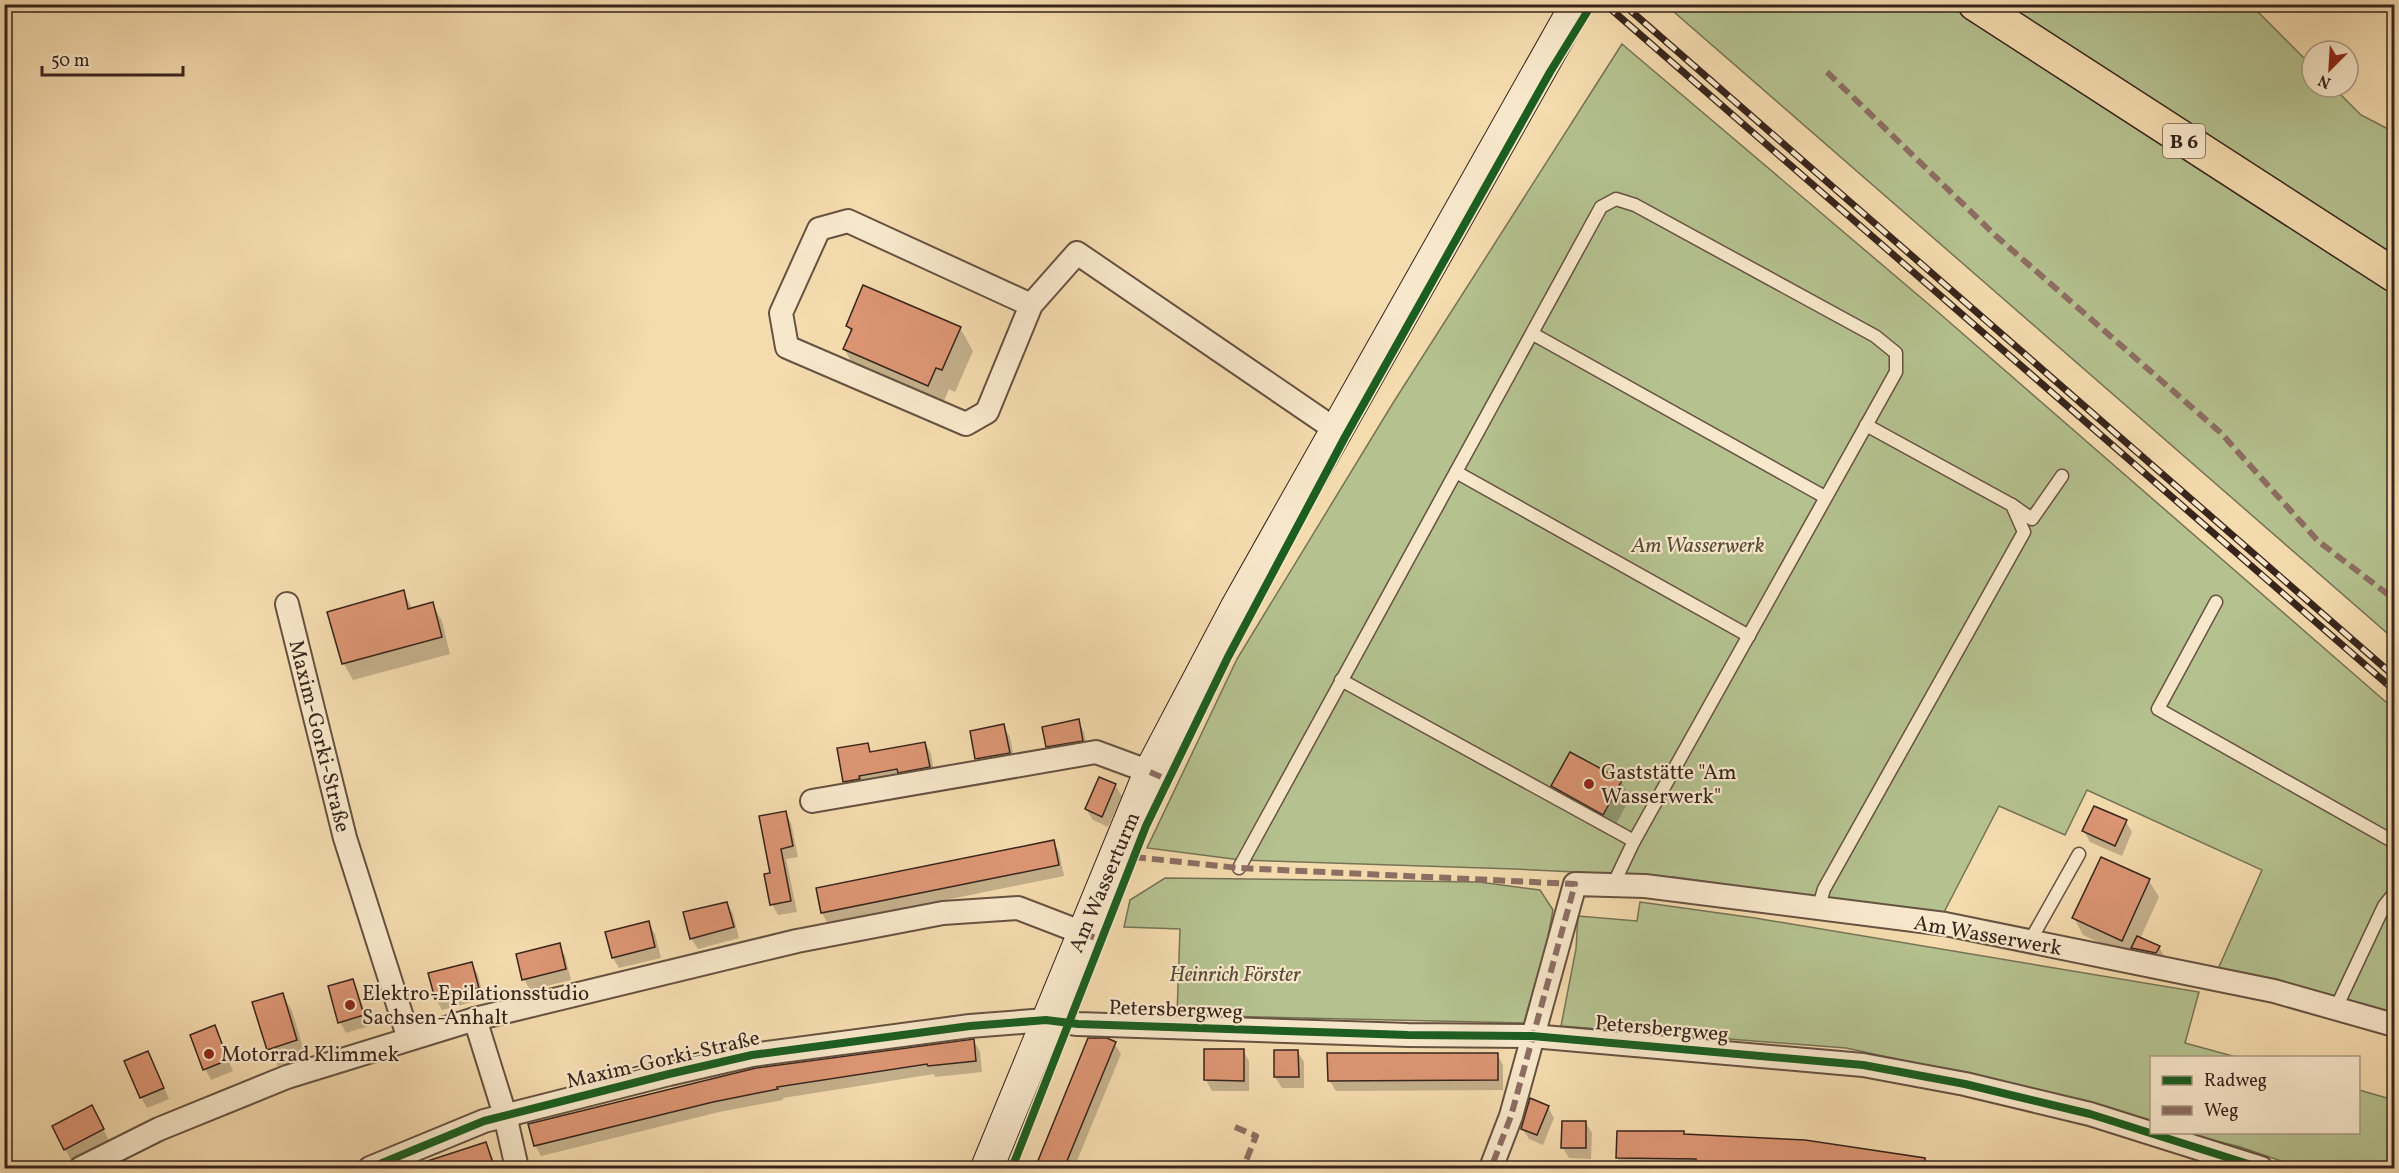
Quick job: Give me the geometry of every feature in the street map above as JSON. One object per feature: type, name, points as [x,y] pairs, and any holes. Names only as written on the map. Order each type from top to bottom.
[{"type":"main road","name":"B 6","points":[[1975,4],[2394,275]]},
{"type":"street","name":"Am Wasserturm","points":[[987,1168],[1150,772],[1238,604],[1577,4]]},
{"type":"street","points":[[1031,305],[848,221],[819,229],[781,314],[787,347],[966,424],[987,412],[1031,305],[1077,252],[1336,430]]},
{"type":"street","name":"Maxim-Gorki-Straße","points":[[287,604],[345,838],[409,1039]]},
{"type":"street","points":[[812,801],[1096,752],[1150,772]]},
{"type":"street","name":"Am Wasserwerk","points":[[1532,1036],[1575,884],[1667,889],[1945,924],[2274,990],[2394,1025]]},
{"type":"street","points":[[81,1168],[159,1129],[287,1077],[475,1019],[797,941],[943,913],[1018,908],[1083,933]]},
{"type":"street","points":[[475,1019],[505,1115],[517,1168]]},
{"type":"street","name":"Maxim-Gorki-Straße","points":[[370,1168],[484,1121],[752,1055],[970,1026],[1046,1020]]},
{"type":"street","name":"Petersbergweg","points":[[1046,1020],[1078,1024],[1396,1035],[1532,1036],[1863,1065],[1965,1084],[2090,1114],[2150,1133]]},
{"type":"street","points":[[1491,1168],[1511,1116],[1532,1036]]},
{"type":"street","name":"Petersbergweg","points":[[2153,1134],[2261,1168]]},
{"type":"lane","points":[[1239,868],[1601,207],[1616,199],[1646,210],[1875,336],[1896,353],[1896,372],[1634,841],[1613,885]]},
{"type":"lane","points":[[1533,334],[1825,497]]},
{"type":"lane","points":[[1866,425],[2012,505],[2032,519],[2062,476]]},
{"type":"lane","points":[[1456,472],[1749,636]]},
{"type":"lane","points":[[1823,908],[1821,899],[1824,889],[2024,532],[2012,505]]},
{"type":"lane","points":[[2216,602],[2158,709],[2394,842]]},
{"type":"lane","points":[[1341,680],[1634,841]]},
{"type":"lane","points":[[2030,942],[2079,854]]},
{"type":"lane","points":[[2336,1008],[2384,906],[2394,894]]},
{"type":"green space","points":[[1666,5],[2251,5],[2300,54],[2300,99],[2345,99],[2361,115],[2394,132],[2394,639]]},
{"type":"green space","name":"Am Wasserwerk","points":[[1622,44],[1939,313],[2394,709],[2394,1015],[2218,969],[2262,870],[2087,790],[2065,835],[1999,806],[1942,916],[1674,877],[1241,860],[1147,848],[1237,659],[1393,403]]},
{"type":"green space","name":"Heinrich Förster","points":[[1165,878],[1479,882],[1540,890],[1553,910],[1547,942],[1524,1023],[1177,1015],[1180,929],[1124,927],[1130,900]]},
{"type":"green space","points":[[1640,902],[1755,918],[2199,992],[2185,1043],[2232,1056],[2150,1056],[2150,1124],[2004,1082],[1846,1048],[1561,1026],[1576,949],[1578,916],[1637,921]]},
{"type":"green space","points":[[2360,1090],[2394,1100],[2393,1168],[2302,1168],[2240,1147],[2189,1134],[2360,1134]]},
{"type":"building","points":[[863,285],[961,327],[942,370],[936,368],[928,386],[843,349],[852,329],[846,326]]},
{"type":"building","points":[[404,590],[408,609],[433,602],[442,637],[342,664],[327,612]]},
{"type":"building","points":[[1079,719],[1083,741],[1046,747],[1042,727]]},
{"type":"building","points":[[1004,724],[1010,753],[975,759],[970,731]]},
{"type":"building","points":[[925,742],[930,767],[898,773],[897,769],[859,776],[860,779],[843,782],[837,748],[868,743],[870,752]]},
{"type":"building","points":[[1570,752],[1622,780],[1603,815],[1551,786]]},
{"type":"building","points":[[1099,777],[1116,784],[1102,817],[1085,809]]},
{"type":"building","points":[[2094,806],[2127,820],[2115,846],[2082,831]]},
{"type":"building","points":[[786,811],[793,846],[781,849],[791,901],[770,905],[764,874],[770,873],[759,816]]},
{"type":"building","points":[[1054,840],[1059,865],[821,913],[816,888]]},
{"type":"building","points":[[2101,857],[2150,879],[2122,941],[2072,918]]},
{"type":"building","points":[[727,902],[734,927],[690,939],[683,912]]},
{"type":"building","points":[[649,921],[655,947],[612,958],[605,932]]},
{"type":"building","points":[[2137,936],[2160,946],[2156,953],[2131,948]]},
{"type":"building","points":[[560,943],[566,969],[522,980],[516,954]]},
{"type":"building","points":[[472,962],[479,988],[435,999],[428,973]]},
{"type":"building","points":[[353,979],[364,1015],[338,1023],[328,986]]},
{"type":"building","points":[[283,993],[297,1040],[267,1050],[252,1002]]},
{"type":"building","points":[[215,1025],[228,1060],[203,1070],[190,1035]]},
{"type":"building","points":[[1088,1038],[1107,1038],[1116,1042],[1064,1168],[1035,1168]]},
{"type":"building","points":[[974,1039],[976,1061],[928,1066],[927,1064],[777,1087],[778,1089],[713,1102],[534,1146],[528,1124],[756,1068]]},
{"type":"building","points":[[1204,1049],[1244,1049],[1244,1081],[1204,1080]]},
{"type":"building","points":[[1274,1050],[1298,1050],[1299,1077],[1274,1077]]},
{"type":"building","points":[[148,1051],[164,1088],[140,1098],[124,1061]]},
{"type":"building","points":[[1327,1053],[1498,1053],[1498,1080],[1328,1081]]},
{"type":"building","points":[[1530,1098],[1549,1106],[1537,1135],[1521,1129]]},
{"type":"building","points":[[92,1105],[104,1129],[64,1150],[52,1126]]},
{"type":"building","points":[[1562,1121],[1586,1121],[1586,1148],[1561,1148]]},
{"type":"building","points":[[1617,1131],[1684,1131],[1684,1134],[1805,1140],[1925,1158],[1925,1168],[1780,1167],[1780,1164],[1696,1162],[1696,1159],[1616,1158]]},
{"type":"building","points":[[486,1142],[494,1166],[415,1168],[415,1165]]},
{"type":"railway","points":[[1605,4],[2394,690]]},
{"type":"railway","points":[[1623,4],[2394,676]]},
{"type":"marked path","points":[[1827,72],[1996,236],[2220,432],[2318,541],[2394,599]]},
{"type":"marked path","points":[[1150,772],[1168,780]]},
{"type":"marked path","points":[[1134,857],[1239,868],[1575,884],[1511,1116],[1491,1168]]},
{"type":"marked path","points":[[1083,933],[1101,940]]},
{"type":"marked path","points":[[1235,1127],[1256,1136],[1243,1168]]},
{"type":"cycle path","points":[[1012,1168],[1146,826],[1228,657],[1345,437],[1550,72],[1592,4]]},
{"type":"cycle path","points":[[370,1168],[484,1121],[752,1055],[970,1026],[1046,1020],[1078,1024],[1408,1035],[1532,1036],[1863,1065],[1965,1084],[2090,1114],[2150,1133]]},
{"type":"cycle path","points":[[2153,1134],[2261,1168]]},
{"type":"place","name":"Gaststätte \"Am Wasserwerk\"","points":[[1589,784]]},
{"type":"place","name":"Elektro-Epilationsstudio Sachsen-Anhalt","points":[[350,1005]]},
{"type":"place","name":"Motorrad Klimmek","points":[[209,1054]]}]
